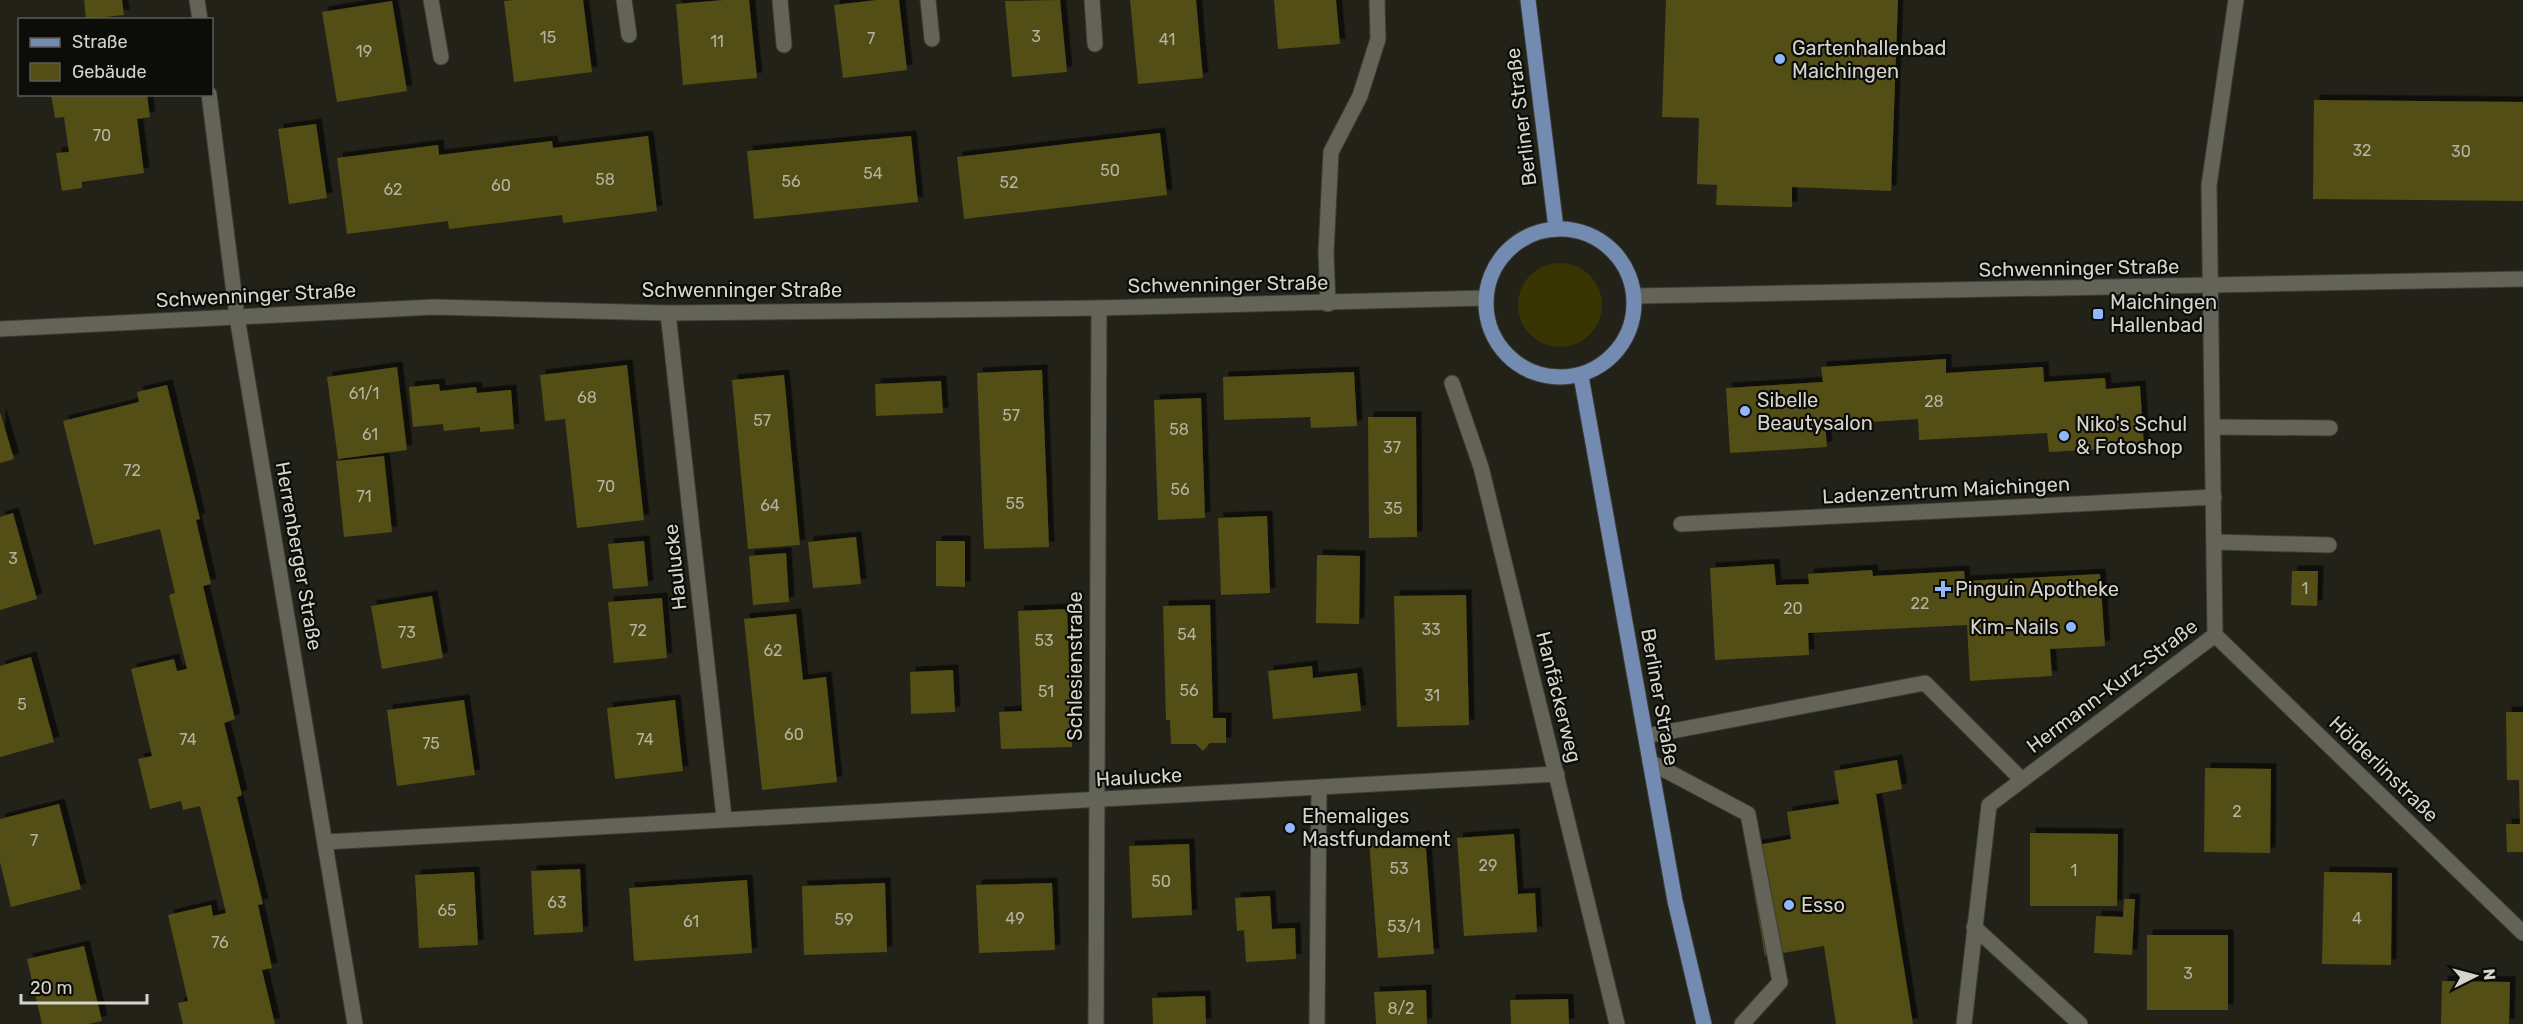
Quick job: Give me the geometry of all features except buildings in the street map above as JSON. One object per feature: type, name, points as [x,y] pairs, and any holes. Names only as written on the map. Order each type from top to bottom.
[{"type":"main road","name":"Berliner Straße","points":[[1528,0],[1556,228]]},
{"type":"main road","points":[[1556,228],[1578,230],[1600,239],[1617,254],[1629,274],[1635,296],[1634,317],[1627,336],[1616,354],[1600,367],[1581,376],[1557,378],[1534,374],[1513,362],[1497,345],[1488,322],[1485,298],[1492,272],[1507,250],[1529,235],[1556,228]]},
{"type":"main road","name":"Berliner Straße","points":[[1581,376],[1675,901],[1704,1024]]},
{"type":"street","points":[[197,0],[200,18]]},
{"type":"street","points":[[431,0],[441,57]]},
{"type":"street","points":[[624,0],[628,35]]},
{"type":"street","points":[[780,0],[784,45]]},
{"type":"street","points":[[928,0],[932,39]]},
{"type":"street","points":[[1092,0],[1095,44]]},
{"type":"street","points":[[1328,304],[1326,253],[1331,152],[1360,96],[1378,39],[1377,0]]},
{"type":"street","name":"Hermann-Kurz-Straße","points":[[1964,1024],[1989,805],[2216,635],[2210,185],[2236,0]]},
{"type":"street","name":"Herrenberger Straße","points":[[209,96],[237,317],[355,1024]]},
{"type":"street","name":"Schwenninger Straße","points":[[1635,296],[2523,279]]},
{"type":"street","name":"Schwenninger Straße","points":[[0,329],[434,308],[668,313],[1328,304],[1424,298],[1485,298]]},
{"type":"street","name":"Schlesienstraße","points":[[1096,1024],[1095,801],[1099,308]]},
{"type":"street","name":"Haulucke","points":[[668,313],[724,817]]},
{"type":"street","name":"Hanfäckerweg","points":[[1452,383],[1481,467],[1617,1024]]},
{"type":"street","points":[[2213,427],[2330,428]]},
{"type":"street","name":"Ladenzentrum Maichingen","points":[[1681,525],[2214,497]]},
{"type":"street","points":[[2215,542],[2329,545]]},
{"type":"street","name":"Hölderlinstraße","points":[[2216,635],[2523,933]]},
{"type":"street","points":[[1646,736],[1925,683],[2022,780]]},
{"type":"street","points":[[1650,762],[1748,814],[1780,982],[1742,1024]]},
{"type":"street","name":"Haulucke","points":[[325,842],[724,817],[1095,801],[1557,774]]},
{"type":"street","points":[[1317,1024],[1319,788]]},
{"type":"street","points":[[1974,927],[2080,1024]]},
{"type":"shaded area","points":[[1560,263],[1576,266],[1590,275],[1599,289],[1602,305],[1599,321],[1590,335],[1576,344],[1560,347],[1544,344],[1530,335],[1521,321],[1518,305],[1521,289],[1530,275],[1544,266]]},
{"type":"place","name":"Gartenhallenbad Maichingen","points":[[1780,59]]},
{"type":"place","name":"Maichingen Hallenbad","points":[[2098,314]]},
{"type":"place","name":"Sibelle Beautysalon","points":[[1745,411]]},
{"type":"place","name":"Niko's Schul & Fotoshop","points":[[2064,436]]},
{"type":"place","name":"Pinguin Apotheke","points":[[1943,589]]},
{"type":"place","name":"Kim-Nails","points":[[2071,627]]},
{"type":"place","name":"Ehemaliges Mastfundament","points":[[1290,828]]},
{"type":"place","name":"Esso","points":[[1789,905]]}]
